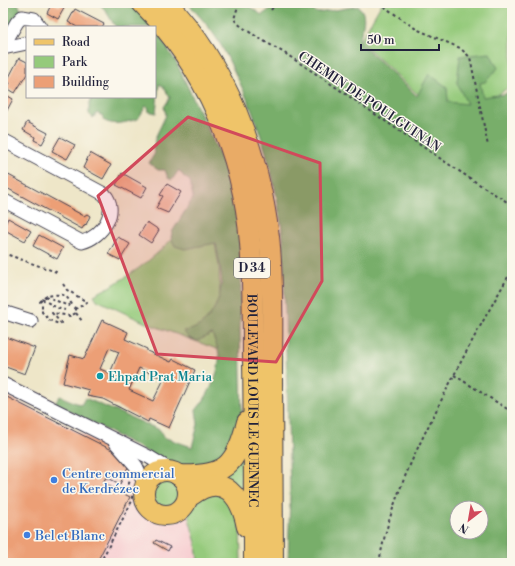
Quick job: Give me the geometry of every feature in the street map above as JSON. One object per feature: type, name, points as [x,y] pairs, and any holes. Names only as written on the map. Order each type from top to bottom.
[{"type":"main road","name":"BOULEVARD LOUIS LE GUENNEC","points":[[142,3],[168,32],[196,73],[222,124],[238,171],[250,242],[260,562]]},
{"type":"main road","name":"BOULEVARD LOUIS LE GUENNEC","points":[[168,3],[195,36],[237,111],[254,162],[264,208],[270,261],[260,562]]},
{"type":"main road","points":[[254,394],[242,441],[237,453],[228,465],[216,473],[208,475],[159,472],[151,477],[142,478],[146,502],[155,511],[161,514],[173,513],[182,507],[186,500],[198,491],[208,487],[225,488],[236,496],[244,514],[260,562]]},
{"type":"main road","points":[[176,474],[185,484],[187,489],[186,500]]},
{"type":"street","points":[[3,47],[17,22],[22,17],[34,19],[39,26]]},
{"type":"street","points":[[3,47],[26,43]]},
{"type":"street","points":[[3,140],[104,194],[110,202],[111,210],[108,219],[99,231],[89,239],[82,242],[3,200]]},
{"type":"street","points":[[3,312],[31,321]]},
{"type":"street","points":[[3,384],[149,457],[176,474]]},
{"type":"street","points":[[113,440],[142,478]]},
{"type":"path","name":"CHEMIN DE POULGUINAN","points":[[239,3],[234,19],[242,26],[460,173],[512,205]]},
{"type":"path","points":[[271,10],[276,3]]},
{"type":"path","points":[[379,3],[416,29],[460,48],[470,56],[488,146]]},
{"type":"path","points":[[506,176],[512,181]]},
{"type":"path","points":[[3,253],[59,273]]},
{"type":"path","points":[[380,563],[395,502],[408,466],[478,328],[512,270]]},
{"type":"path","points":[[63,284],[74,295],[87,302],[76,309]]},
{"type":"path","points":[[76,313],[70,316],[52,313],[61,322],[59,324],[55,323],[49,320],[42,312],[42,304],[40,302],[46,296],[59,294],[68,298],[82,321]]},
{"type":"path","points":[[68,298],[74,295]]},
{"type":"path","points":[[46,296],[68,306],[71,304]]},
{"type":"path","points":[[42,299],[57,308],[65,310]]},
{"type":"path","points":[[454,374],[512,412]]},
{"type":"path","points":[[100,563],[132,501],[132,489],[127,487],[133,478],[142,478]]},
{"type":"highlighted area","points":[[188,117],[320,163],[322,281],[276,362],[157,354],[98,196]]},
{"type":"shaded area","name":"Centre commercial de Kerdrézec","points":[[3,394],[111,448],[128,464],[133,474],[137,495],[132,506],[158,521],[176,522],[188,514],[196,543],[198,563],[3,563]]},
{"type":"green space","points":[[3,3],[18,3],[22,13],[3,38]]},
{"type":"green space","points":[[97,3],[125,3],[141,12],[153,26],[115,26],[106,11]]},
{"type":"green space","points":[[188,3],[244,3],[262,15],[278,3],[298,3],[318,13],[358,6],[364,18],[359,42],[417,96],[429,74],[447,87],[448,102],[467,104],[457,83],[460,56],[490,53],[498,68],[485,82],[480,83],[483,97],[505,94],[512,88],[512,563],[288,563],[290,493],[283,238],[280,216],[272,174],[260,132],[244,91],[220,43]]},
{"type":"green space","points":[[382,3],[512,3],[512,85],[473,112],[426,102],[360,41]]},
{"type":"green space","points":[[156,30],[177,64],[232,181],[242,231],[240,330],[242,417],[225,460],[185,472],[55,403],[60,396],[81,405],[85,398],[160,430],[163,437],[192,447],[198,424],[196,410],[209,392],[216,377],[219,362],[217,347],[212,334],[197,341],[189,338],[183,331],[200,325],[213,311],[217,302],[220,292],[221,270],[216,243],[185,249],[175,246],[171,238],[172,232],[193,198],[190,181],[184,177],[179,170],[172,180],[168,178],[165,170],[158,170],[149,163],[155,153],[153,150],[156,136],[166,115],[164,107],[170,98],[163,86],[159,84],[156,113],[148,111],[149,108],[146,106],[138,119],[116,124],[103,120],[103,116],[97,113],[93,118],[89,114],[89,104],[92,98],[156,98]]},
{"type":"green space","points":[[205,191],[219,265],[222,351],[146,323],[97,300],[94,295],[138,269],[158,252],[180,229]]},
{"type":"green space","points":[[242,454],[242,492],[217,477]]},
{"type":"green space","points":[[166,479],[172,480],[176,483],[179,487],[179,499],[176,503],[172,506],[166,507],[160,506],[156,503],[153,499],[152,493],[153,487],[156,483],[160,480]]},
{"type":"green space","points":[[203,494],[228,494],[240,523],[241,563],[198,563],[196,543],[188,515],[196,501]]},
{"type":"building","points":[[52,3],[60,6],[62,3],[67,3],[58,19],[47,13]]},
{"type":"building","points":[[75,9],[104,24],[103,26],[75,26],[68,22]]},
{"type":"building","points":[[19,58],[26,62],[26,76],[15,93],[7,88],[10,83],[7,81]]},
{"type":"building","points":[[3,93],[13,99],[3,118]]},
{"type":"building","points":[[27,122],[48,133],[42,144],[34,140],[35,137],[23,130]]},
{"type":"building","points":[[60,137],[75,145],[67,159],[52,151]]},
{"type":"building","points":[[90,153],[111,165],[103,179],[83,168]]},
{"type":"building","points":[[3,172],[84,216],[87,214],[90,216],[86,225],[85,224],[82,229],[3,186]]},
{"type":"building","points":[[122,173],[147,187],[141,198],[116,185]]},
{"type":"building","points":[[167,184],[181,192],[168,213],[156,208],[163,196],[160,195]]},
{"type":"building","points":[[8,218],[31,231],[25,241],[3,229]]},
{"type":"building","points":[[147,222],[159,230],[151,243],[139,235]]},
{"type":"building","points":[[39,235],[63,248],[57,259],[33,246]]},
{"type":"building","points":[[118,237],[130,244],[120,260],[108,254]]},
{"type":"building","name":"Ehpad Prat Maria","points":[[102,320],[128,332],[125,339],[147,349],[147,351],[171,362],[173,359],[195,370],[169,428],[149,419],[148,422],[103,399],[87,396],[89,390],[63,383],[70,355],[84,359]],"holes":[[[109,348],[119,352],[110,373],[100,369]],[[139,368],[164,379],[153,401],[129,390]]]},
{"type":"building","points":[[3,336],[35,348],[25,374],[3,366]]},
{"type":"building","name":"Centre commercial de Kerdrézec","points":[[3,395],[112,450],[128,467],[120,484],[106,477],[103,483],[130,497],[99,558],[93,561],[97,563],[3,563]]},
{"type":"building","points":[[156,540],[170,547],[168,551],[154,543]]},
{"type":"place","name":"Ehpad Prat Maria","points":[[100,376]]},
{"type":"place","name":"Centre commercial de Kerdrézec","points":[[54,480]]},
{"type":"place","name":"Bel et Blanc","points":[[27,535]]}]
